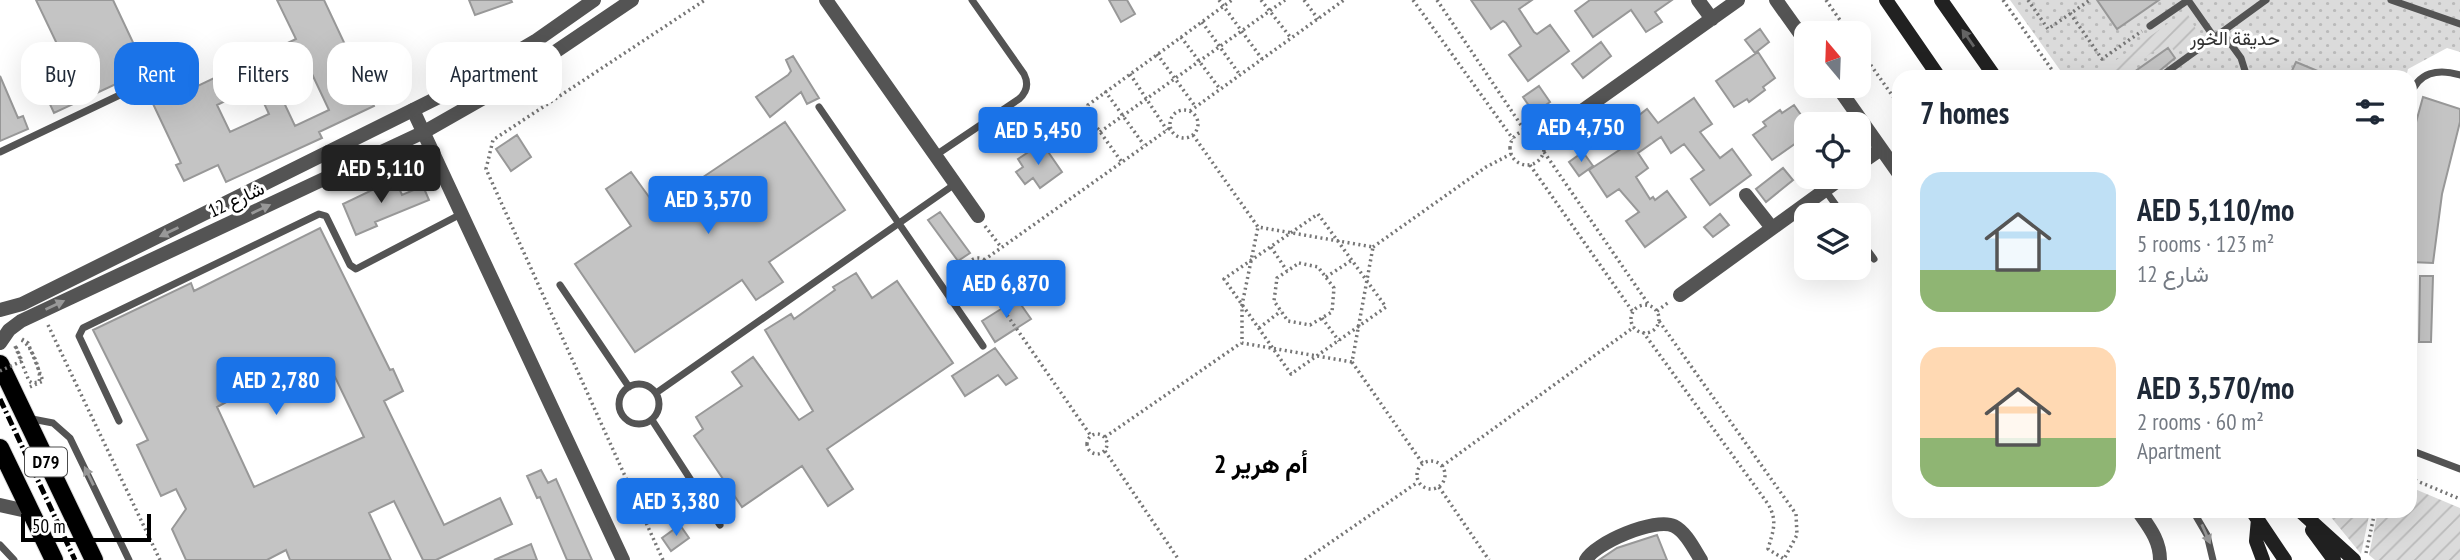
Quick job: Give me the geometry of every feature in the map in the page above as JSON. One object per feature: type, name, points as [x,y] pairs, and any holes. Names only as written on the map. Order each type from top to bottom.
[{"type":"main road","points":[[1886,0],[1935,70]]},
{"type":"main road","points":[[1941,0],[1990,70]]},
{"type":"main road","name":"D79","points":[[0,364],[94,560]]},
{"type":"main road","name":"D79","points":[[0,448],[54,560]]},
{"type":"main road","points":[[2255,518],[2256,541],[2263,560]]},
{"type":"main road","points":[[2257,518],[2285,560]]},
{"type":"main road","points":[[2304,518],[2334,560]]},
{"type":"main road","points":[[2307,518],[2354,560]]},
{"type":"street","name":"شارع 12","points":[[0,310],[22,304],[413,110],[493,67],[594,0]]},
{"type":"street","name":"شارع 12","points":[[13,342],[15,325],[424,132],[503,86],[632,0]]},
{"type":"street","points":[[826,0],[978,216]]},
{"type":"street","points":[[1698,0],[1712,19]]},
{"type":"street","points":[[1558,128],[1738,0]]},
{"type":"street","points":[[1776,0],[1794,25]]},
{"type":"street","points":[[1845,98],[1892,164]]},
{"type":"street","points":[[413,110],[623,560]]},
{"type":"street","points":[[1871,156],[1881,149]]},
{"type":"street","points":[[1680,295],[1825,190]]},
{"type":"street","points":[[1746,195],[1772,228]]},
{"type":"street","points":[[0,507],[31,512]]},
{"type":"street","points":[[2143,518],[2154,534],[2160,560]]},
{"type":"street","points":[[1586,560],[1598,546],[1653,524],[1663,523],[1681,531],[1701,560]]},
{"type":"lane","points":[[936,156],[1019,99],[1026,90],[1024,74],[972,0]]},
{"type":"lane","points":[[2150,26],[2188,0],[2214,37]]},
{"type":"lane","points":[[2169,70],[2266,0]]},
{"type":"lane","points":[[2391,0],[2460,24]]},
{"type":"lane","points":[[2222,32],[2241,58],[2245,70]]},
{"type":"lane","points":[[2417,82],[2425,75],[2442,71],[2460,75]]},
{"type":"lane","points":[[0,152],[114,98]]},
{"type":"lane","points":[[819,107],[983,346]]},
{"type":"lane","points":[[656,393],[955,184]]},
{"type":"lane","points":[[1825,190],[1834,203]]},
{"type":"lane","points":[[119,421],[79,337],[83,328],[318,214],[326,216],[350,265],[356,269],[461,213]]},
{"type":"lane","points":[[1871,255],[1874,259]]},
{"type":"lane","points":[[560,285],[629,387]]},
{"type":"lane","points":[[647,385],[656,393],[660,407],[652,420],[640,425],[633,424],[622,416],[620,397],[629,387],[647,385]]},
{"type":"lane","points":[[24,418],[53,423],[71,438],[129,560]]},
{"type":"lane","points":[[652,420],[720,524]]},
{"type":"lane","points":[[2417,453],[2460,470]]},
{"type":"lane","points":[[2197,518],[2207,535],[2213,560]]},
{"type":"lane","points":[[0,545],[14,560]]},
{"type":"path","points":[[663,560],[486,169],[493,140],[705,0]]},
{"type":"path","points":[[1219,0],[1262,59]]},
{"type":"path","points":[[1121,161],[1088,115],[1087,108],[1105,91],[1232,0]]},
{"type":"path","points":[[1261,0],[1291,38]]},
{"type":"path","points":[[1100,132],[1284,0]]},
{"type":"path","points":[[1304,0],[1318,19]]},
{"type":"path","points":[[1091,436],[982,279],[972,278],[967,270],[970,261],[984,260],[1168,129],[1174,113],[1190,111],[1196,107],[1342,0]]},
{"type":"path","points":[[1413,0],[1513,139],[1511,154],[1519,163],[1531,165],[1537,163],[1544,152]]},
{"type":"path","points":[[1437,0],[1525,131],[1538,134],[1542,139],[1544,152],[1649,305],[1657,311],[1659,321],[1796,514],[1797,534],[1784,559],[1768,549],[1775,531],[1775,521],[1768,504],[1643,332],[1634,327],[1631,317],[1633,312],[1637,307],[1649,305]]},
{"type":"path","points":[[1826,0],[1841,21]]},
{"type":"path","points":[[2003,0],[2052,70]]},
{"type":"path","points":[[2028,0],[2048,29],[2090,0]]},
{"type":"path","points":[[2070,13],[2102,59],[2150,26]]},
{"type":"path","points":[[1202,22],[1240,75]]},
{"type":"path","points":[[1181,37],[1220,89]]},
{"type":"path","points":[[1157,54],[1196,107]]},
{"type":"path","points":[[1871,65],[1892,95]]},
{"type":"path","points":[[1130,74],[1168,129],[1182,138],[1193,135],[1198,125],[1197,119],[1190,111]]},
{"type":"path","points":[[1105,91],[1144,145]]},
{"type":"path","points":[[1513,139],[1525,131]]},
{"type":"path","points":[[1193,135],[1258,226],[1373,247]]},
{"type":"path","points":[[1352,362],[1373,247],[1486,167],[1511,154]]},
{"type":"path","points":[[1531,165],[1633,312]]},
{"type":"path","points":[[1318,214],[1386,307],[1291,374],[1224,279],[1291,232],[1318,214]]},
{"type":"path","points":[[978,216],[1001,247]]},
{"type":"path","points":[[1242,343],[1242,305],[1258,226]]},
{"type":"path","points":[[1270,247],[1287,271]]},
{"type":"path","points":[[982,279],[988,272],[984,260]]},
{"type":"path","points":[[1326,277],[1352,260]]},
{"type":"path","points":[[1298,264],[1318,267],[1334,288],[1332,312],[1310,325],[1288,320],[1274,301],[1277,278],[1287,271],[1298,264]]},
{"type":"path","points":[[43,311],[58,348],[160,560]]},
{"type":"path","points":[[1259,328],[1281,311]]},
{"type":"path","points":[[1321,318],[1339,341]]},
{"type":"path","points":[[1643,332],[1653,330],[1659,321]]},
{"type":"path","points":[[1443,466],[1634,327]]},
{"type":"path","points":[[13,342],[30,381],[36,383],[40,376],[26,341]]},
{"type":"path","points":[[13,342],[26,341]]},
{"type":"path","points":[[26,341],[43,381]]},
{"type":"path","points":[[0,371],[22,361],[13,342]]},
{"type":"path","points":[[1105,437],[1242,343],[1352,362],[1423,464]]},
{"type":"path","points":[[1098,434],[1105,437],[1108,444],[1105,451],[1098,455],[1091,453],[1087,442],[1091,436],[1098,434]]},
{"type":"path","points":[[1105,451],[1179,560]]},
{"type":"path","points":[[1435,461],[1443,466],[1446,475],[1439,487],[1430,489],[1418,482],[1417,473],[1423,464],[1435,461]]},
{"type":"path","points":[[2417,481],[2460,499]]},
{"type":"path","points":[[1305,560],[1418,482]]},
{"type":"path","points":[[1439,487],[1489,560]]},
{"type":"path","points":[[2364,560],[2373,518]]},
{"type":"green space","name":"حديقة الخور","points":[[2010,0],[2460,0],[2460,52],[2447,48],[2408,70],[2060,70]]},
{"type":"green space","points":[[2186,11],[2198,33],[2195,40],[2182,50],[2174,51],[2168,42],[2129,68],[2130,70],[2102,70]]},
{"type":"green space","points":[[2417,490],[2460,508],[2460,560],[2375,560],[2369,555],[2377,518],[2417,518]]},
{"type":"green space","points":[[2332,518],[2369,518],[2361,554]]},
{"type":"building","points":[[36,0],[113,0],[133,42],[114,42],[114,85],[100,92],[100,42],[56,42]]},
{"type":"building","points":[[277,0],[324,0],[344,42],[327,42],[327,105],[374,106],[319,132],[322,138],[226,182],[218,165],[184,181],[176,165],[181,163],[154,105],[199,105],[199,85],[213,79],[213,105],[217,105],[230,132],[269,114],[265,105],[285,105],[295,126],[329,110],[313,76],[313,42],[290,42],[296,39]]},
{"type":"building","points":[[469,0],[511,0],[512,2],[475,15]]},
{"type":"building","points":[[1109,0],[1127,0],[1135,14],[1121,22]]},
{"type":"building","points":[[1471,0],[1532,0],[1519,9],[1534,32],[1537,34],[1550,25],[1569,51],[1528,81],[1509,55],[1521,46],[1506,23],[1503,21],[1491,29]]},
{"type":"building","points":[[1590,0],[1672,0],[1655,12],[1662,22],[1646,32],[1631,10],[1593,37],[1575,11]]},
{"type":"building","points":[[2097,0],[2159,0],[2117,29]]},
{"type":"building","points":[[1760,29],[1769,42],[1755,53],[1745,40]]},
{"type":"building","points":[[1601,42],[1611,56],[1583,78],[1572,64]]},
{"type":"building","points":[[2168,48],[2175,58],[2160,70],[2137,70]]},
{"type":"building","points":[[1758,52],[1775,78],[1749,102],[1747,99],[1734,107],[1716,81]]},
{"type":"building","points":[[793,56],[819,98],[807,104],[801,92],[770,117],[756,97],[788,75],[791,71],[786,60]]},
{"type":"building","points":[[2296,62],[2315,70],[2292,70]]},
{"type":"building","points":[[0,76],[18,118],[23,116],[28,129],[0,141]]},
{"type":"building","points":[[1539,86],[1550,102],[1534,113],[1523,97]]},
{"type":"building","points":[[2423,97],[2460,109],[2460,122],[2442,194],[2433,263],[2417,262],[2417,119]]},
{"type":"building","points":[[1694,98],[1712,124],[1700,132],[1720,158],[1732,149],[1751,175],[1710,205],[1691,179],[1704,170],[1684,144],[1671,153],[1661,137],[1638,153],[1648,168],[1636,177],[1650,199],[1653,197],[1655,200],[1667,191],[1686,217],[1645,247],[1626,221],[1639,212],[1619,189],[1607,197],[1589,170],[1630,143],[1620,130],[1647,109],[1658,123]]},
{"type":"building","points":[[50,105],[71,105],[54,113]]},
{"type":"building","points":[[1794,105],[1799,112],[1794,112],[1794,144],[1772,160],[1753,135],[1766,126],[1763,122],[1780,110],[1782,113]]},
{"type":"building","points":[[785,122],[845,210],[769,262],[783,282],[756,300],[742,280],[635,352],[575,264],[631,226],[606,189],[631,172],[657,208]]},
{"type":"building","points":[[517,135],[531,157],[511,171],[496,149]]},
{"type":"building","points":[[1042,143],[1062,172],[1040,188],[1033,178],[1025,184],[1016,172],[1023,167],[1018,159]]},
{"type":"building","points":[[1583,152],[1593,166],[1579,176],[1569,162]]},
{"type":"building","points":[[1783,168],[1793,180],[1766,202],[1756,189]]},
{"type":"building","points":[[395,179],[402,195],[423,186],[429,200],[375,222],[377,226],[356,235],[343,204]]},
{"type":"building","points":[[940,212],[970,253],[958,261],[928,220]]},
{"type":"building","points":[[1720,214],[1729,225],[1713,237],[1704,227]]},
{"type":"building","points":[[320,228],[403,391],[384,401],[444,525],[500,498],[512,524],[436,560],[423,560],[394,501],[369,513],[391,560],[290,560],[286,550],[267,560],[186,560],[172,529],[186,509],[176,489],[161,496],[137,445],[148,440],[93,330],[191,283],[194,291]],"holes":[[[324,371],[329,381],[335,377],[364,437],[254,487],[217,407],[260,384],[267,399]]]},
{"type":"building","points":[[856,273],[872,298],[897,281],[953,363],[827,449],[853,489],[828,506],[802,466],[742,507],[694,436],[703,429],[696,417],[742,386],[732,372],[753,357],[799,420],[813,411],[765,330],[791,314],[794,319],[835,290],[833,287]]},
{"type":"building","points":[[2420,276],[2433,276],[2431,342],[2419,342]]},
{"type":"building","points":[[1017,299],[1031,319],[995,342],[982,321]]},
{"type":"building","points":[[995,348],[1017,378],[1006,385],[998,375],[965,396],[952,376]]},
{"type":"building","points":[[541,470],[548,483],[556,479],[592,560],[567,560],[540,497],[537,498],[527,476]]},
{"type":"building","points":[[680,525],[689,538],[671,551],[662,538]]},
{"type":"building","points":[[1657,535],[1667,560],[1599,560],[1617,548]]},
{"type":"building","points":[[531,544],[537,560],[494,560]]},
{"type":"railway","points":[[0,399],[75,560]]},
{"type":"district","name":"أم هرير 2","points":[[1261,464]]}]
